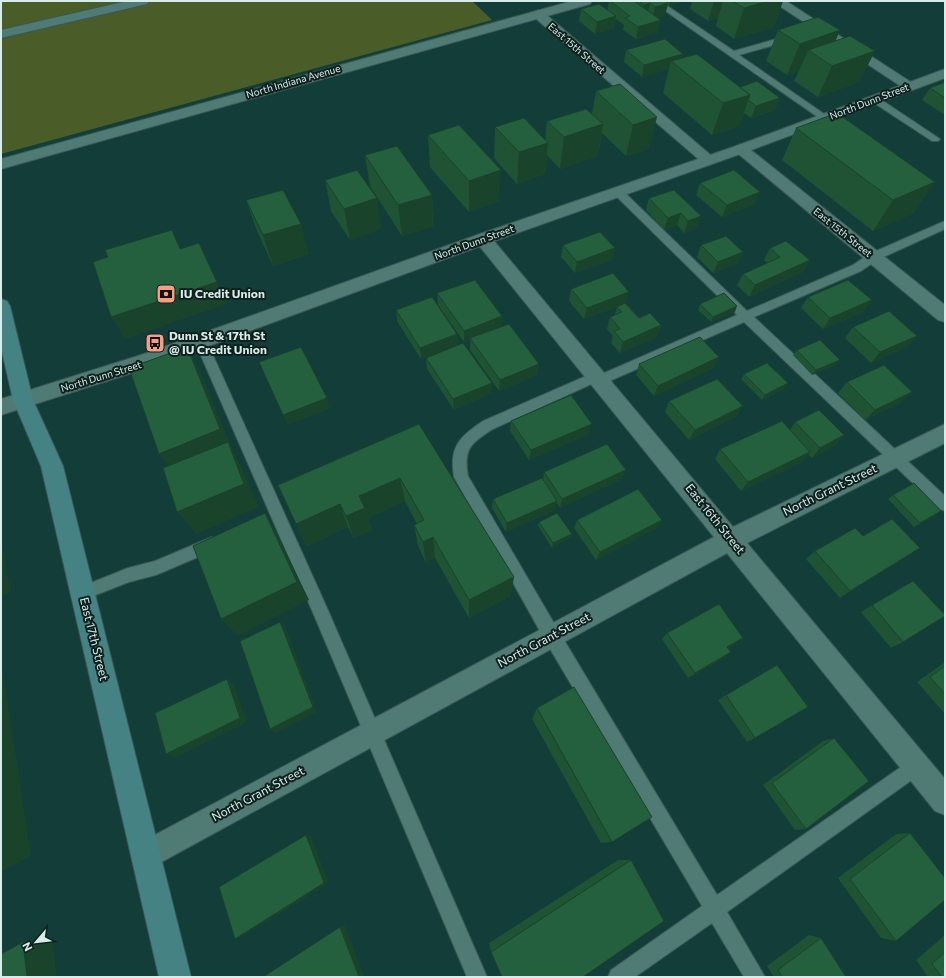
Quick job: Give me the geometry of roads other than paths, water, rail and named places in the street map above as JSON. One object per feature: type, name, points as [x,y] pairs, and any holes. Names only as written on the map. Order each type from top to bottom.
[{"type":"main road","name":"East 17th Street","points":[[1,306],[12,404],[52,466],[175,977]]},
{"type":"street","points":[[1,34],[143,1]]},
{"type":"street","name":"North Indiana Avenue","points":[[1,164],[586,1]]},
{"type":"street","points":[[778,1],[910,86]]},
{"type":"street","name":"East 15th Street","points":[[538,14],[708,160]]},
{"type":"street","name":"North Dunn Street","points":[[12,404],[150,360],[483,239],[741,149],[910,86],[943,76]]},
{"type":"street","name":"East 15th Street","points":[[741,149],[873,258],[945,315]]},
{"type":"street","name":"East 16th Street","points":[[483,239],[945,800]]},
{"type":"street","name":"North Grant Street","points":[[146,855],[731,539],[945,433]]},
{"type":"lane","points":[[655,1],[825,118]]},
{"type":"lane","points":[[733,54],[822,29]]},
{"type":"lane","points":[[874,99],[935,139]]},
{"type":"lane","points":[[618,192],[748,316],[805,374],[945,505]]},
{"type":"lane","points":[[755,977],[552,636],[461,477],[459,454],[463,444],[472,435],[488,425],[748,316],[857,268],[873,258],[945,225]]},
{"type":"lane","points":[[201,342],[307,580],[477,977]]},
{"type":"lane","points":[[265,522],[279,516]]},
{"type":"lane","points":[[83,593],[128,574],[156,568],[228,538]]},
{"type":"lane","points":[[618,977],[916,766]]},
{"type":"place","name":"IU Credit Union","points":[[166,294]]},
{"type":"place","name":"Dunn St & 17th St @ IU Credit Union","points":[[155,343]]}]
